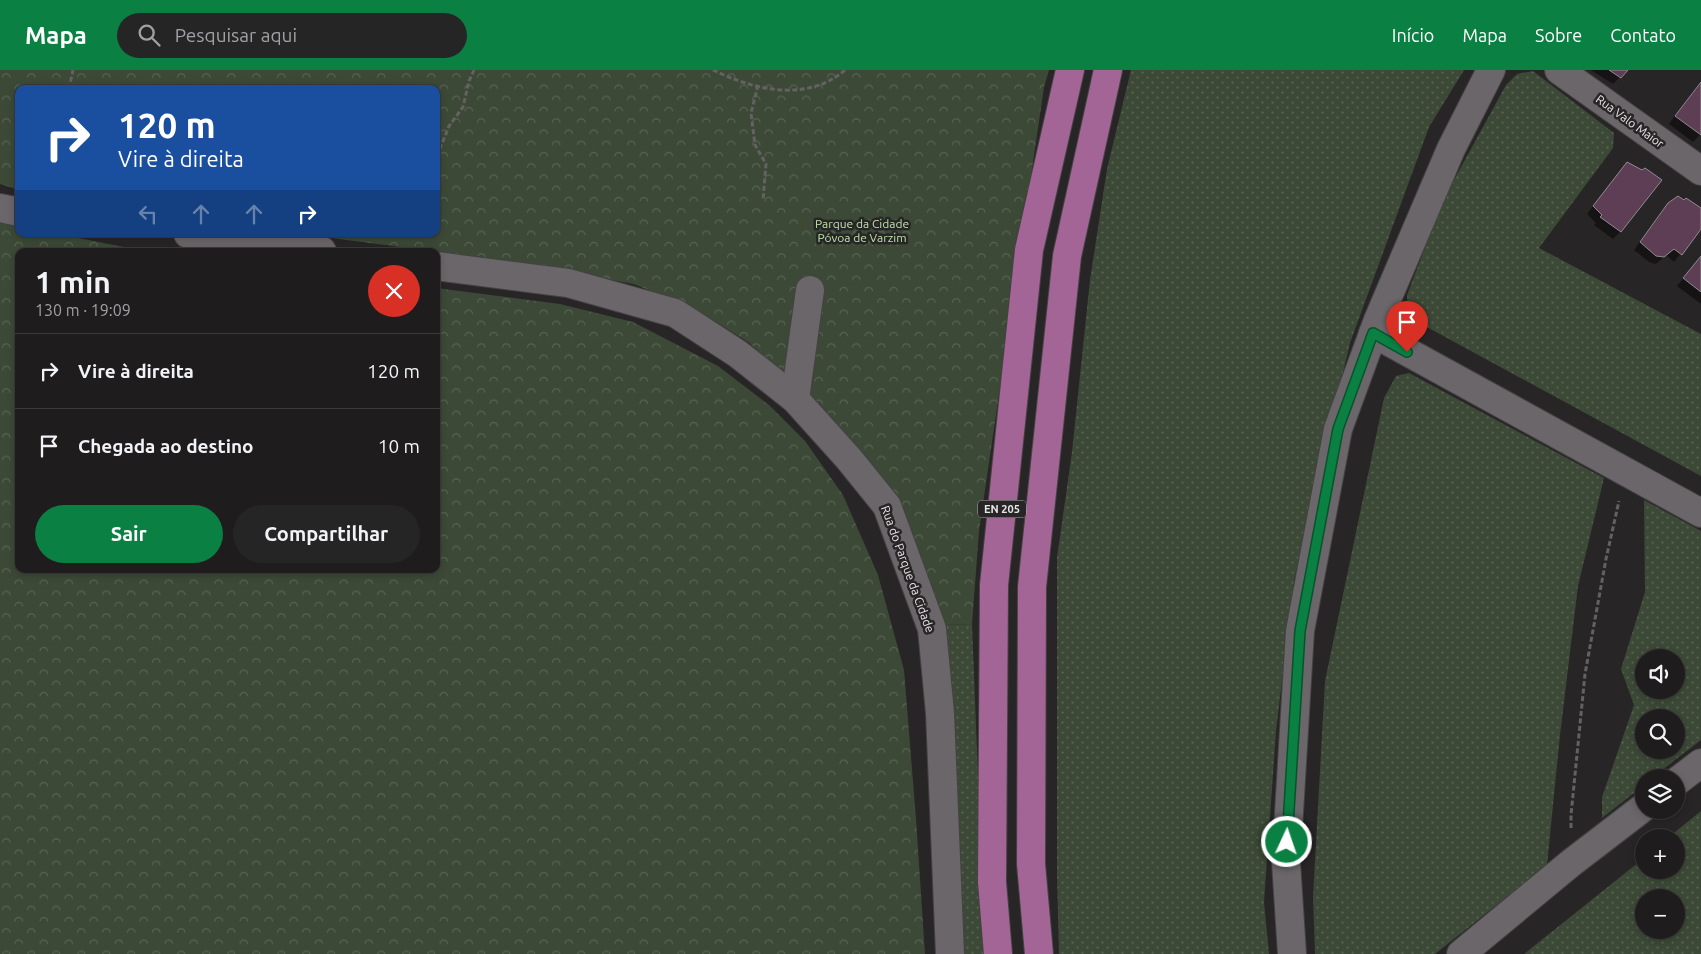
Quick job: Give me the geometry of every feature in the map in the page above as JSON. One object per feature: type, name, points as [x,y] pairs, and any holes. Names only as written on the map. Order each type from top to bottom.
[{"type":"main road","name":"EN 205","points":[[998,954],[992,882],[994,585],[1029,250],[1070,70]]},
{"type":"main road","name":"EN 205","points":[[1039,954],[1031,864],[1032,588],[1067,256],[1108,70]]},
{"type":"street","points":[[1292,954],[1286,862],[1300,631],[1338,429],[1373,333],[1451,149],[1492,70]]},
{"type":"street","name":"Rua Valo Maior","points":[[1559,70],[1701,171]]},
{"type":"street","points":[[0,208],[15,211]]},
{"type":"street","points":[[212,237],[298,248]]},
{"type":"street","name":"Rua do Parque da Cidade","points":[[440,267],[568,283],[675,313],[738,354],[795,399],[850,459],[887,506],[932,629],[940,713],[950,954]]},
{"type":"street","points":[[795,399],[810,290]]},
{"type":"street","points":[[1373,333],[1701,513]]},
{"type":"street","points":[[1685,775],[1701,763]]},
{"type":"street","points":[[1461,954],[1571,863],[1635,815]]},
{"type":"path","points":[[69,85],[73,70]]},
{"type":"path","points":[[440,148],[449,126],[463,107],[474,70]]},
{"type":"path","points":[[713,70],[727,77],[777,91],[806,90],[837,77],[845,70]]},
{"type":"path","points":[[758,85],[751,113],[755,145],[766,164],[762,200]]},
{"type":"path","points":[[1571,863],[1571,814],[1585,674],[1606,559],[1621,494],[1630,474]]},
{"type":"green space","name":"Parque da Cidade Póvoa de Varzim","points":[[0,70],[1049,70],[1044,87],[979,531],[972,624],[943,625],[898,499],[858,448],[817,404],[748,342],[695,309],[634,284],[500,260],[440,252],[440,248],[408,248],[324,237],[440,237],[440,85],[15,85],[15,189],[0,184]]},
{"type":"green space","points":[[1131,70],[1464,70],[1429,127],[1350,343],[1294,580],[1276,731],[1264,902],[1269,954],[1059,954],[1057,874],[1057,558],[1072,452],[1090,280],[1107,169]]},
{"type":"green space","points":[[1533,71],[1614,133],[1613,148],[1539,248],[1701,334],[1701,476],[1414,320],[1408,308],[1407,295],[1444,198],[1506,85],[1517,74]]},
{"type":"green space","points":[[0,223],[15,225],[15,237],[73,237],[129,248],[15,248],[15,573],[440,573],[440,289],[560,304],[633,322],[718,366],[769,405],[805,441],[843,495],[878,575],[904,670],[925,954],[0,954]]},
{"type":"green space","points":[[1409,373],[1604,478],[1578,586],[1547,865],[1435,954],[1315,954],[1313,897],[1325,681],[1384,398],[1396,376]]},
{"type":"green space","points":[[1644,500],[1701,531],[1701,740],[1685,752],[1685,709],[1635,709],[1635,759],[1676,759],[1663,769],[1635,769],[1635,792],[1602,818],[1602,797],[1634,705],[1621,669],[1645,592]]},
{"type":"green space","points":[[972,624],[985,954],[963,954],[943,625]]},
{"type":"green space","points":[[1701,811],[1701,954],[1524,954],[1635,865],[1635,879],[1685,879],[1685,829],[1679,829]]},
{"type":"building","points":[[1609,70],[1628,70],[1621,78]]},
{"type":"building","points":[[1701,82],[1701,135],[1675,116]]},
{"type":"building","points":[[1627,162],[1642,170],[1645,168],[1662,180],[1621,232],[1600,217],[1602,215],[1593,206]]},
{"type":"building","points":[[1678,196],[1684,200],[1686,198],[1701,208],[1701,229],[1682,255],[1674,249],[1664,257],[1656,256],[1640,242],[1668,203]]},
{"type":"building","points":[[1701,256],[1701,292],[1683,278]]},
{"type":"route","points":[[1287,842],[1300,631],[1338,429],[1373,333],[1407,352]]}]
